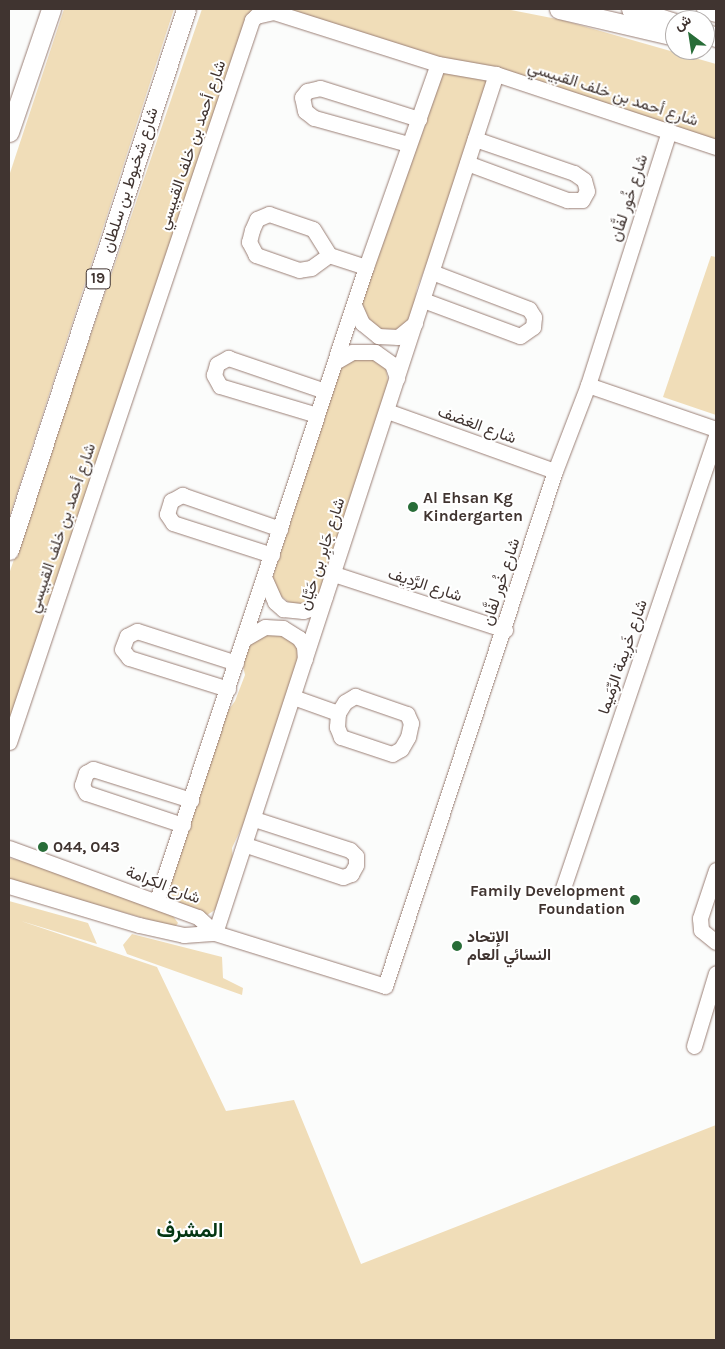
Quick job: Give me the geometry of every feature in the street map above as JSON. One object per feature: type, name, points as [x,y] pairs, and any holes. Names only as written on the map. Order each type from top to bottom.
[{"type":"main road","points":[[9,131],[13,108],[51,9]]},
{"type":"main road","points":[[559,9],[665,34]]},
{"type":"main road","points":[[631,9],[665,21]]},
{"type":"main road","points":[[706,9],[716,12]]},
{"type":"main road","name":"شارع شخبوط بن سلطان","points":[[9,550],[187,13]]},
{"type":"street","name":"شارع أحمد بن خلف القبيسي","points":[[9,742],[252,20],[261,13],[274,12],[438,64],[496,74],[716,147]]},
{"type":"street","points":[[156,900],[183,825],[366,267],[408,144],[419,119],[438,64]]},
{"type":"street","name":"شارع جَابِر بن حَيَّان","points":[[215,933],[246,845],[496,74]]},
{"type":"street","points":[[408,144],[314,118],[305,111],[302,97],[307,91],[320,88],[419,119]]},
{"type":"street","name":"شارع خُور لفَّان","points":[[385,986],[505,630],[555,471],[588,385],[669,131]]},
{"type":"street","points":[[467,163],[568,200],[582,200],[587,191],[584,180],[574,173],[475,139]]},
{"type":"street","points":[[329,255],[311,268],[299,270],[256,255],[250,242],[252,230],[257,219],[269,214],[313,229],[329,255],[366,267]]},
{"type":"street","points":[[423,300],[520,336],[533,327],[534,317],[529,309],[432,272]]},
{"type":"street","points":[[354,305],[362,322],[378,336],[401,336],[416,321]]},
{"type":"street","points":[[335,362],[352,352],[375,352],[392,364],[397,378]]},
{"type":"street","points":[[317,415],[220,386],[214,375],[217,364],[228,358],[325,391]]},
{"type":"street","points":[[588,385],[716,430]]},
{"type":"street","name":"شارع الغضف","points":[[387,411],[555,471]]},
{"type":"street","name":"شارع خَرِيمة الرِّمَيما","points":[[563,888],[716,437]]},
{"type":"street","points":[[272,555],[173,523],[167,514],[171,501],[182,496],[280,529]]},
{"type":"street","name":"شارع الرَّدِيف","points":[[334,574],[505,630]]},
{"type":"street","points":[[264,577],[275,602],[283,609],[303,611],[316,607],[326,597]]},
{"type":"street","points":[[244,639],[265,627],[283,628],[299,638],[304,646],[306,661]]},
{"type":"street","points":[[228,689],[129,658],[122,649],[127,636],[137,631],[236,663]]},
{"type":"street","points":[[355,696],[407,714],[411,723],[408,737],[401,749],[392,754],[341,737],[337,727],[338,713],[345,702],[355,696]]},
{"type":"street","points":[[293,697],[338,713]]},
{"type":"street","points":[[183,825],[86,793],[82,785],[86,773],[93,769],[191,800]]},
{"type":"street","points":[[246,845],[343,877],[351,874],[356,866],[356,856],[350,850],[254,818]]},
{"type":"street","name":"شارع الكرامة","points":[[9,848],[156,900],[198,917],[215,933]]},
{"type":"street","points":[[716,870],[700,918],[701,930],[716,942]]},
{"type":"street","name":"شارع الكرامة","points":[[9,886],[139,925],[184,935],[215,933],[385,986]]},
{"type":"street","points":[[694,1046],[716,973]]},
{"type":"shaded area","points":[[64,9],[174,9],[9,518],[9,176]]},
{"type":"shaded area","points":[[202,9],[256,9],[9,722],[9,574]]},
{"type":"shaded area","points":[[283,9],[511,10],[562,20],[665,49],[665,60],[702,60],[716,64],[716,144]]},
{"type":"shaded area","points":[[440,69],[484,77],[487,82],[434,246],[417,288],[412,318],[399,330],[384,331],[371,324],[361,303],[412,147],[420,139],[427,119],[427,101]]},
{"type":"shaded area","points":[[711,256],[716,257],[716,415],[663,397]]},
{"type":"shaded area","points":[[356,355],[378,361],[386,369],[389,386],[319,595],[301,606],[292,605],[275,591],[272,579],[340,368]]},
{"type":"shaded area","points":[[273,632],[291,638],[300,652],[249,812],[232,848],[233,861],[218,908],[207,915],[175,902],[169,890],[225,715],[235,701],[245,675],[243,666],[249,644],[255,637]]},
{"type":"shaded area","points":[[9,858],[49,867],[173,916],[178,923],[175,927],[9,880]]},
{"type":"shaded area","points":[[9,901],[88,923],[97,944],[21,921],[157,967],[226,1111],[294,1100],[361,1264],[716,1125],[716,1340],[9,1340]]},
{"type":"shaded area","points":[[132,934],[222,957],[223,978],[243,988],[242,995],[127,954],[123,945]]},
{"type":"place","name":"Al Ehsan Kg Kindergarten","points":[[413,507]]},
{"type":"place","name":"044, 043","points":[[43,847]]},
{"type":"place","name":"Family Development Foundation","points":[[635,900]]},
{"type":"place","name":"الإتحاد النسائي العام","points":[[457,946]]},
{"type":"district","name":"المشرف","points":[[190,1230]]}]
